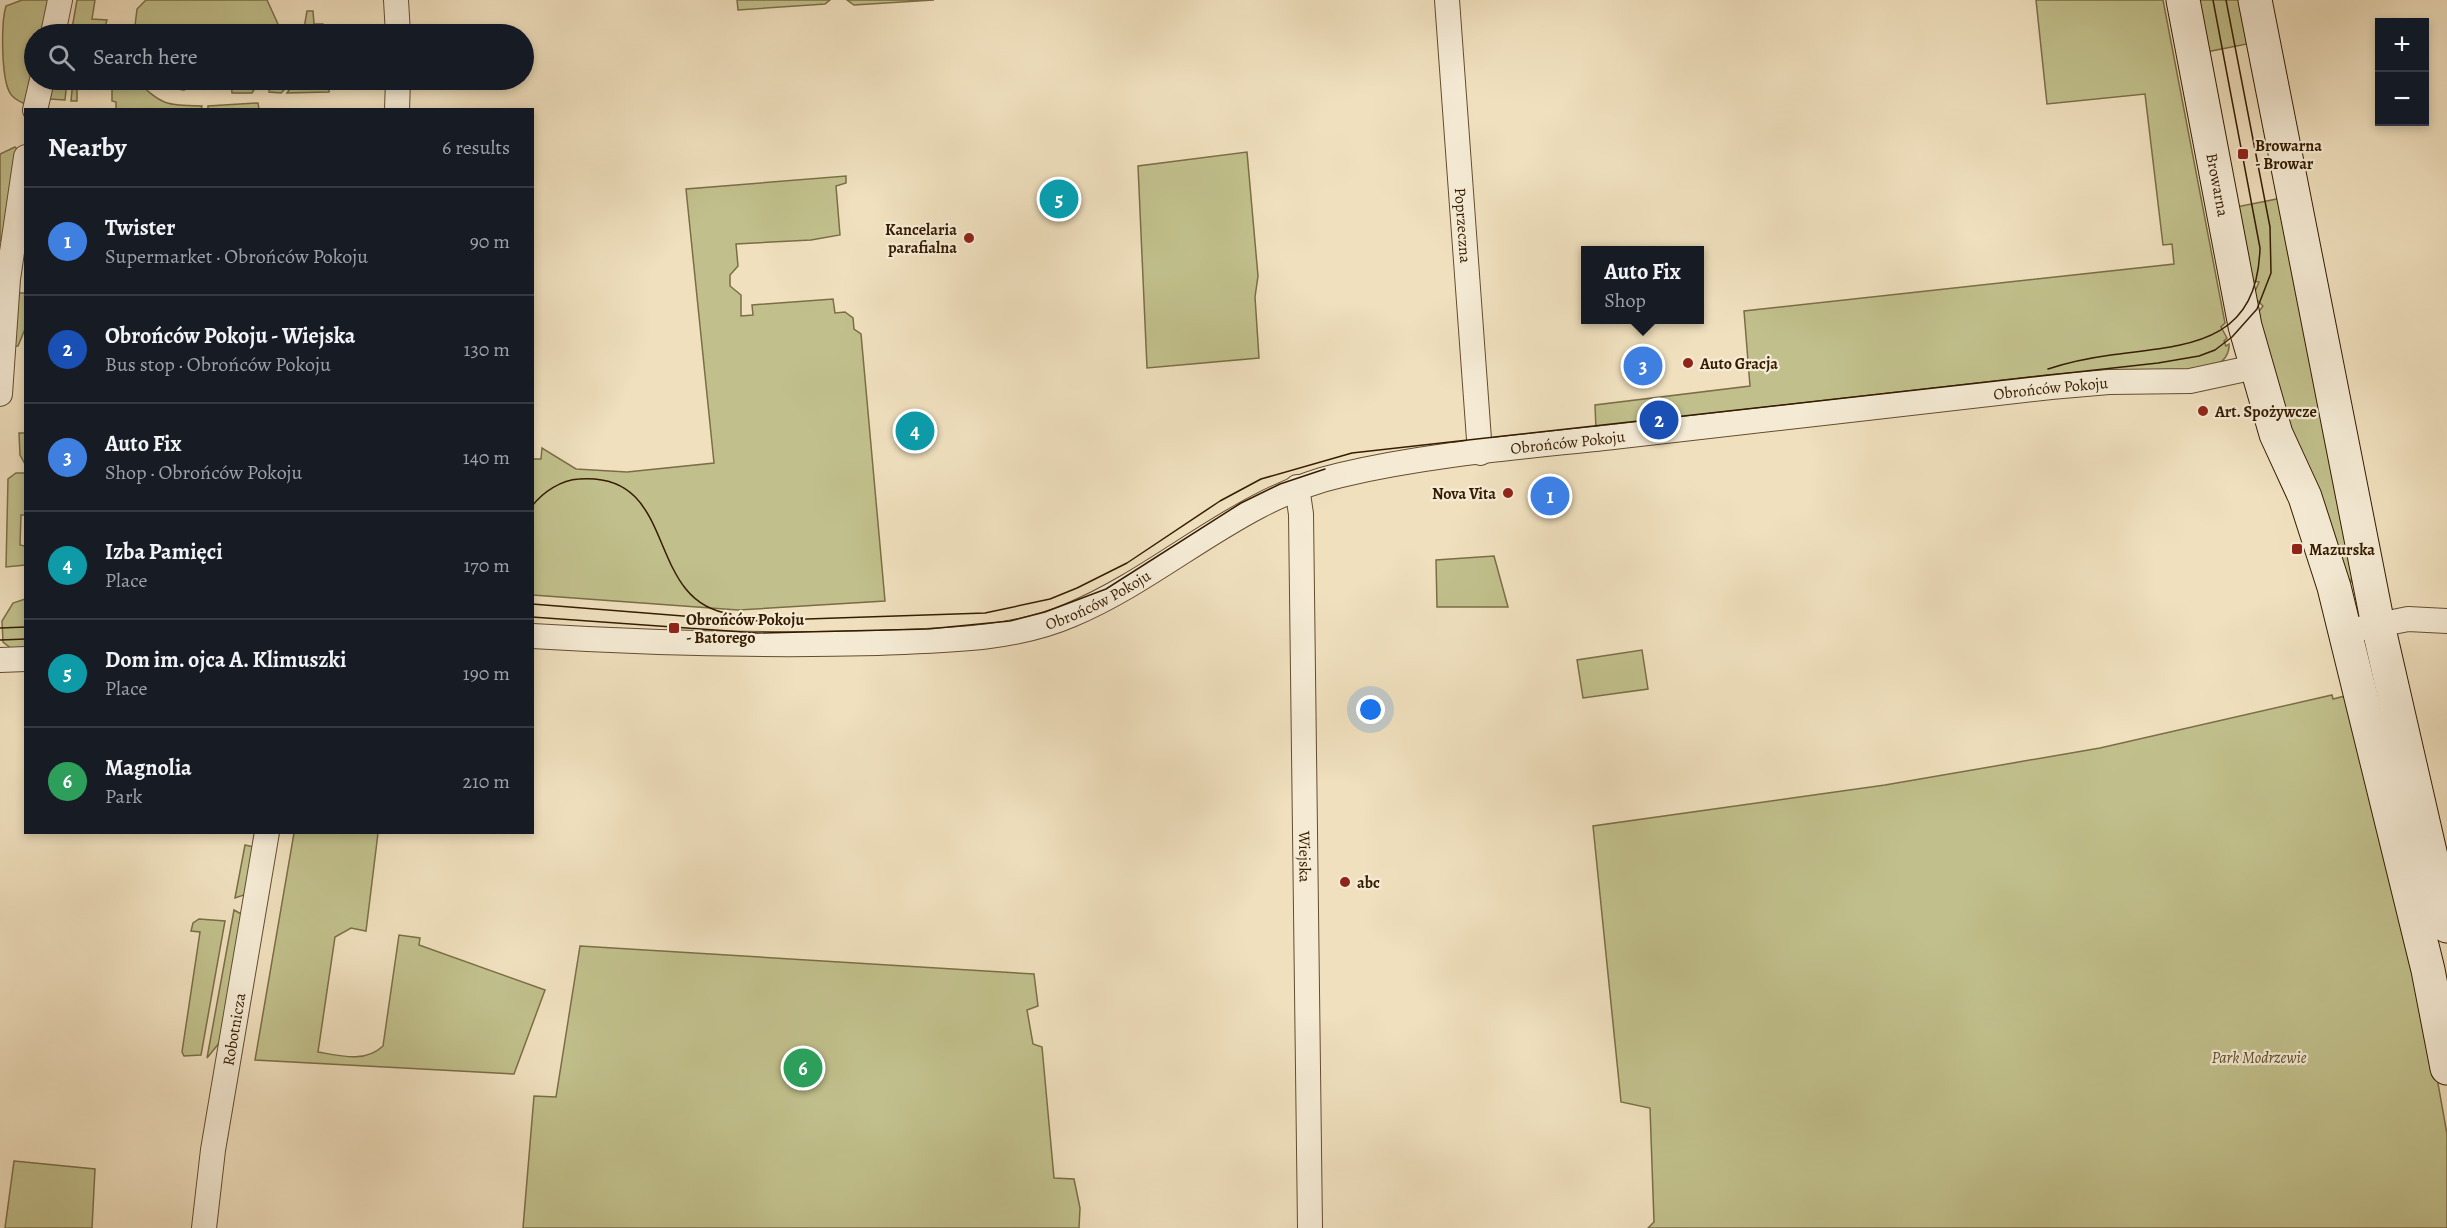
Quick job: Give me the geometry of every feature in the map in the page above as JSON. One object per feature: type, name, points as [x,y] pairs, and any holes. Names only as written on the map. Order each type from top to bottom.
[{"type":"main road","name":"Browarna","points":[[2183,0],[2244,326],[2255,367]]},
{"type":"main road","points":[[2255,0],[2325,366],[2378,625],[2447,926]]},
{"type":"main road","points":[[2255,367],[2276,434],[2318,531],[2423,948],[2447,1068]]},
{"type":"street","points":[[55,24],[60,0]]},
{"type":"street","points":[[396,0],[397,24]]},
{"type":"street","name":"Poprzeczna","points":[[1447,0],[1480,453]]},
{"type":"street","points":[[35,108],[40,90]]},
{"type":"street","points":[[397,108],[398,90]]},
{"type":"street","points":[[0,394],[8,279],[24,171]]},
{"type":"street","name":"Obrońców Pokoju","points":[[534,636],[666,644],[760,646],[911,642],[990,645],[1089,607],[1159,568],[1254,506],[1297,487],[1343,474],[1480,453],[2070,385],[2190,381],[2255,367]]},
{"type":"street","name":"Wiejska","points":[[1297,487],[1302,548],[1310,1228]]},
{"type":"street","points":[[2345,632],[2408,619],[2447,621]]},
{"type":"street","points":[[0,660],[24,659]]},
{"type":"street","name":"Robotnicza","points":[[204,1228],[213,1150],[267,834]]},
{"type":"green space","points":[[22,0],[52,0],[46,24],[24,24],[24,90],[30,90],[25,104],[14,98],[7,86],[3,50],[6,6]]},
{"type":"green space","points":[[77,0],[95,0],[92,19],[107,20],[106,24],[73,24]]},
{"type":"green space","points":[[146,0],[267,0],[278,24],[135,24],[137,9]]},
{"type":"green space","points":[[737,0],[830,0],[825,4],[738,10]]},
{"type":"green space","points":[[847,0],[934,0],[854,5]]},
{"type":"green space","points":[[2036,0],[2163,0],[2225,323],[2221,327],[2227,338],[2224,341],[2226,346],[2229,344],[2223,361],[2214,368],[1596,430],[1595,405],[1750,386],[1744,311],[2174,264],[2172,244],[2163,245],[2145,94],[2047,104]]},
{"type":"green space","points":[[2196,0],[2243,0],[2252,43],[2206,52]]},
{"type":"green space","points":[[307,11],[313,11],[314,24],[305,24]]},
{"type":"green space","points":[[52,90],[66,90],[65,100],[50,99]]},
{"type":"green space","points":[[72,90],[77,90],[77,101],[71,101]]},
{"type":"green space","points":[[112,90],[147,90],[164,102],[202,106],[201,108],[116,108],[116,102],[112,101]]},
{"type":"green space","points":[[232,90],[254,90],[252,93],[232,93]]},
{"type":"green space","points":[[269,90],[284,90],[281,93],[269,92]]},
{"type":"green space","points":[[289,90],[329,90],[329,92],[287,93]]},
{"type":"green space","points":[[258,103],[259,108],[208,108],[208,106]]},
{"type":"green space","points":[[15,147],[18,150],[5,239],[0,241],[0,154]]},
{"type":"green space","points":[[1247,152],[1258,276],[1255,297],[1259,358],[1147,368],[1138,166]]},
{"type":"green space","points":[[846,176],[846,183],[836,186],[840,235],[811,240],[736,244],[738,266],[730,275],[730,286],[741,295],[741,316],[753,315],[752,305],[833,299],[835,313],[845,312],[853,318],[854,329],[861,334],[885,601],[738,610],[534,595],[534,459],[541,459],[542,448],[576,469],[627,472],[714,463],[686,189]]},
{"type":"green space","points":[[2282,198],[2354,584],[2347,577],[2289,438],[2257,314],[2263,306],[2253,296],[2259,282],[2253,281],[2252,286],[2236,207]]},
{"type":"green space","points":[[19,293],[24,293],[24,331],[18,346],[13,346]]},
{"type":"green space","points":[[19,433],[24,433],[24,462],[20,455]]},
{"type":"green space","points":[[16,473],[24,473],[24,515],[21,515],[20,545],[24,546],[24,565],[6,567],[8,479]]},
{"type":"green space","points":[[1494,556],[1508,607],[1437,607],[1436,560]]},
{"type":"green space","points":[[24,599],[24,649],[12,649],[3,642],[2,621],[13,603]]},
{"type":"green space","points":[[1642,650],[1648,689],[1583,698],[1577,660]]},
{"type":"green space","name":"Park Modrzewie","points":[[2332,695],[2333,699],[2349,695],[2420,982],[2447,1134],[2447,1228],[1648,1228],[1654,1222],[1650,1108],[1621,1102],[1593,826],[1885,785],[2100,748]]},
{"type":"green space","points":[[294,834],[378,834],[366,931],[351,928],[335,937],[318,1052],[352,1057],[368,1055],[383,1046],[399,935],[420,938],[419,945],[545,990],[514,1074],[255,1060]]},
{"type":"green space","points":[[245,845],[254,847],[247,894],[235,898]]},
{"type":"green space","points":[[234,910],[243,915],[220,1042],[207,1058]]},
{"type":"green space","points":[[199,919],[225,921],[201,1055],[184,1056],[182,1052],[200,932],[191,931],[193,923]]},
{"type":"green space","points":[[580,946],[1034,974],[1038,1006],[1027,1010],[1033,1044],[1042,1047],[1054,1178],[1074,1179],[1080,1208],[1079,1228],[523,1228],[534,1096],[556,1097]]},
{"type":"green space","points":[[14,1161],[95,1169],[92,1228],[5,1228]]},
{"type":"tram line","points":[[2048,369],[2087,359],[2190,343],[2212,334],[2231,322],[2246,305],[2256,280],[2260,248],[2213,0]]},
{"type":"tram line","points":[[534,604],[746,621],[985,613],[1050,599],[1077,588],[1127,563],[1220,501],[1261,479],[1352,453],[2158,363],[2199,356],[2215,350],[2232,337],[2257,309],[2271,273],[2270,227],[2226,0]]},
{"type":"tram line","points":[[534,617],[757,633],[928,629],[1010,621],[1045,612],[1106,589],[1241,503],[1280,484],[1325,469]]},
{"type":"tram line","points":[[534,504],[559,484],[572,480],[611,482],[633,495],[648,515],[684,587],[703,604],[731,614]]},
{"type":"tram line","points":[[0,628],[24,627]]},
{"type":"tram line","points":[[0,640],[24,639]]},
{"type":"place","name":"Browarna - Browar","points":[[2243,154]]},
{"type":"place","name":"Dom im. ojca A. Klimuszki","points":[[1059,199]]},
{"type":"place","name":"Kancelaria parafialna","points":[[969,238]]},
{"type":"place","name":"Auto Gracja","points":[[1688,363]]},
{"type":"place","name":"Auto Fix","points":[[1643,366]]},
{"type":"place","name":"Art. Spożywcze","points":[[2203,411]]},
{"type":"place","name":"Obrońców Pokoju - Wiejska","points":[[1659,420]]},
{"type":"place","name":"Izba Pamięci","points":[[915,431]]},
{"type":"place","name":"Nova Vita","points":[[1508,493]]},
{"type":"place","name":"Twister","points":[[1550,496]]},
{"type":"place","name":"Mazurska","points":[[2297,549]]},
{"type":"place","name":"Obrońców Pokoju - Batorego","points":[[674,628]]},
{"type":"place","name":"abc","points":[[1345,882]]},
{"type":"place","name":"Magnolia","points":[[803,1068]]}]
